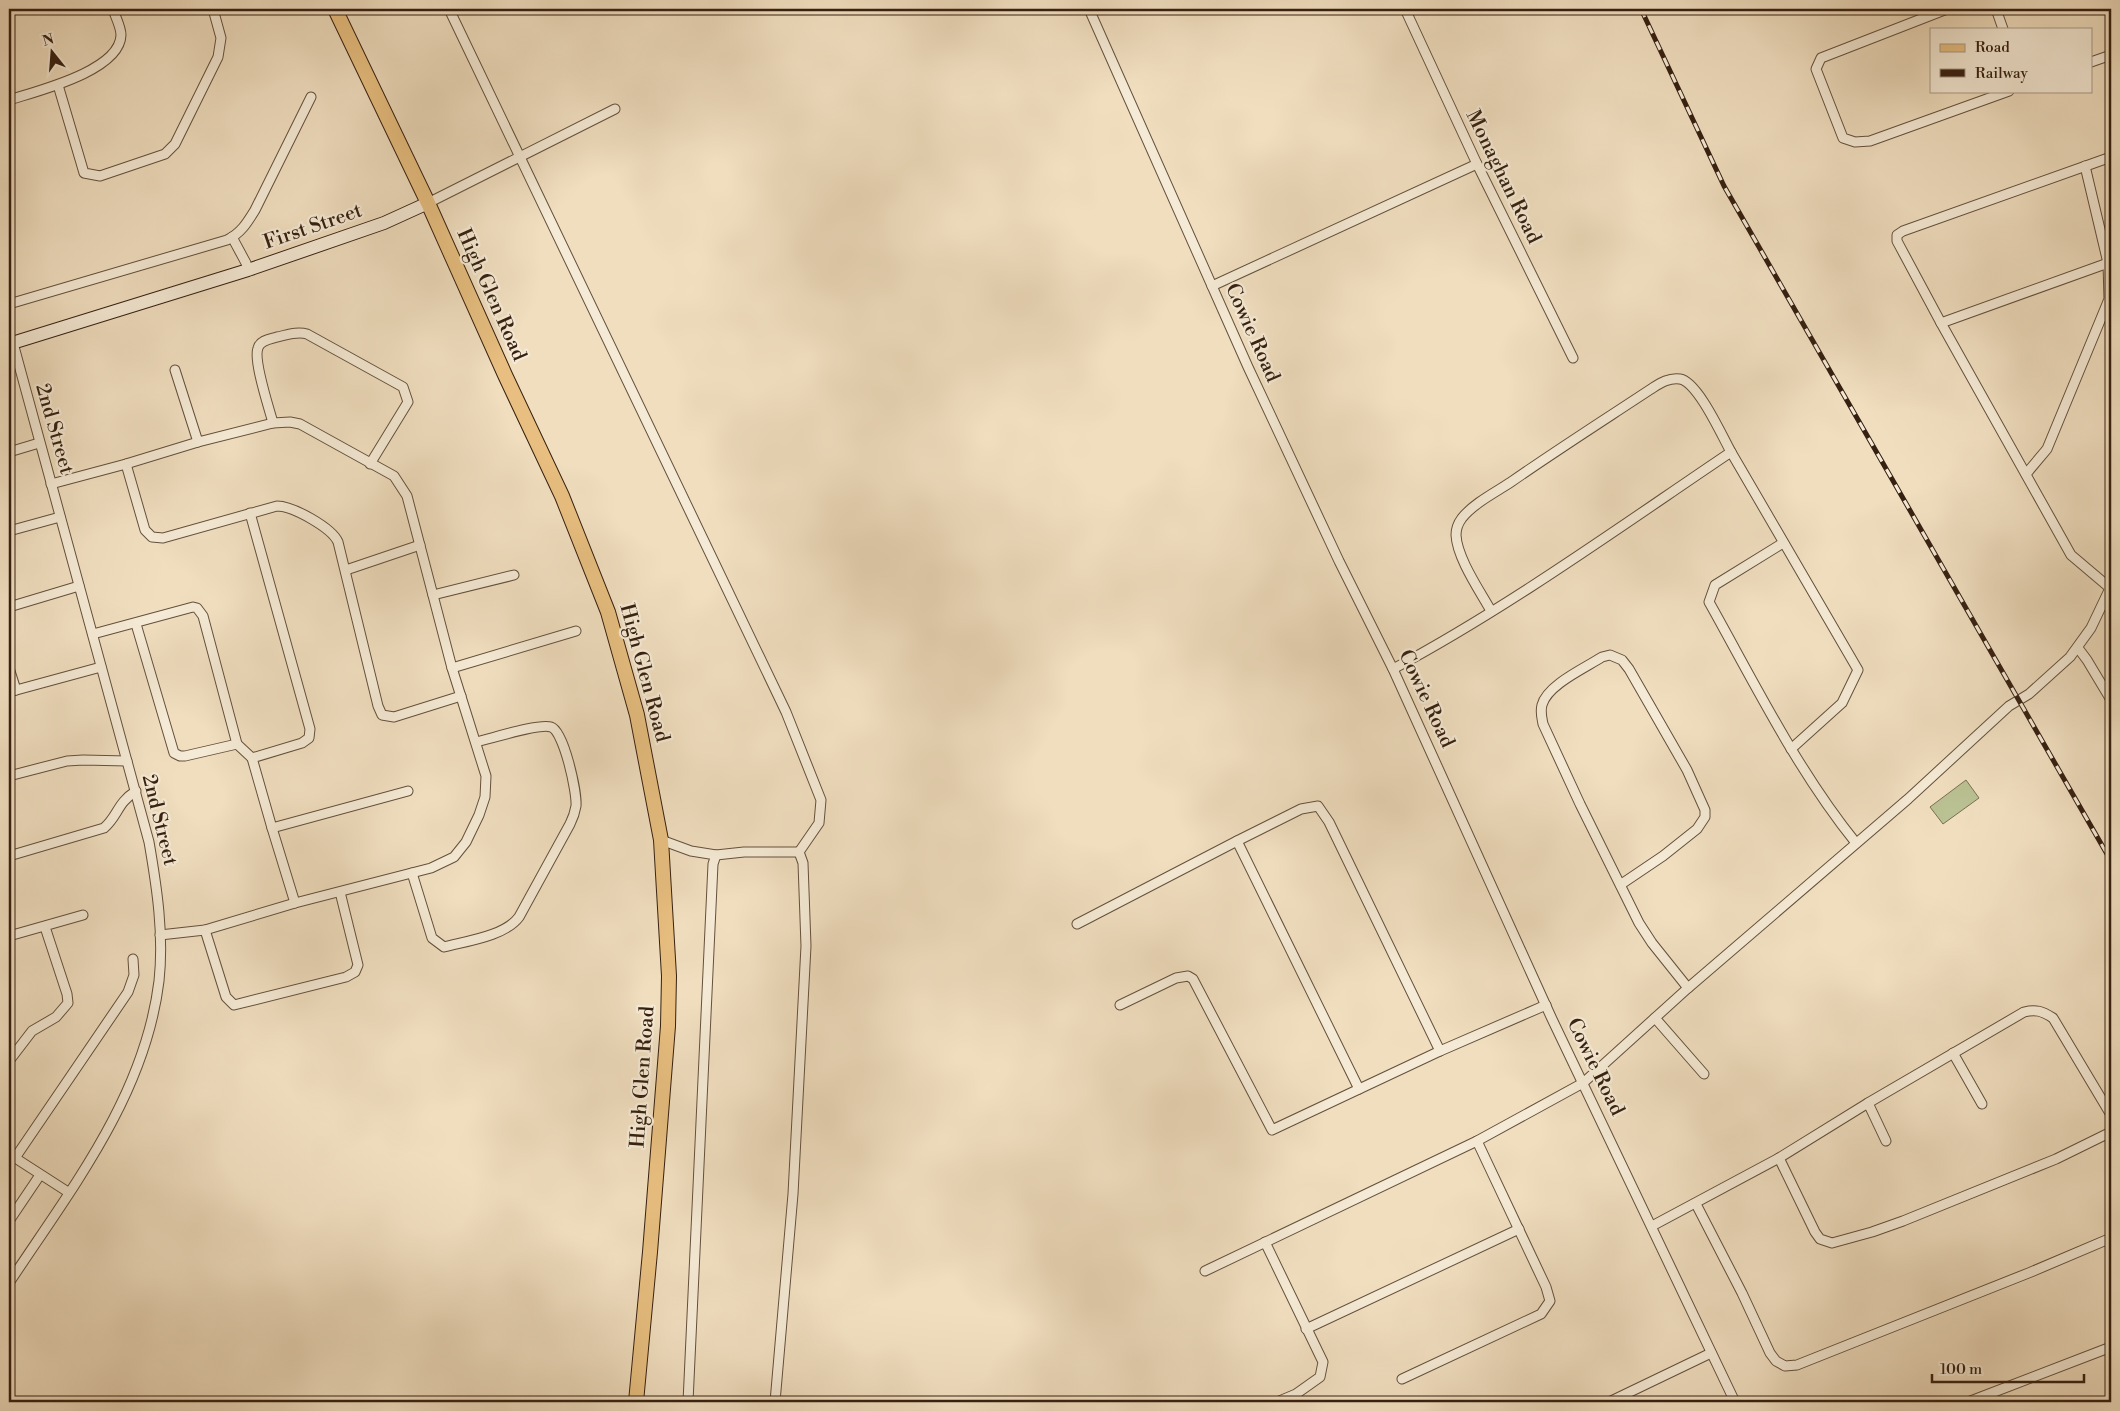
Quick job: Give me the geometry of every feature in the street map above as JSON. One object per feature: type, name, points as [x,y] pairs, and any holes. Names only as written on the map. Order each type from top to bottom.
[{"type":"main road","name":"High Glen Road","points":[[335,9],[428,203],[562,496],[608,612],[637,715],[661,840],[669,967],[668,1026],[636,1402]]},
{"type":"street","points":[[9,100],[58,85],[102,65],[111,55],[121,34],[113,9]]},
{"type":"street","points":[[58,85],[84,173],[100,176],[165,154],[174,144],[218,58],[221,38],[212,9]]},
{"type":"street","points":[[449,9],[778,694],[821,800],[819,823],[799,852]]},
{"type":"street","name":"Cowie Road","points":[[1089,9],[1212,286],[1340,562],[1393,669],[1546,1005],[1735,1402]]},
{"type":"street","name":"Monaghan Road","points":[[1405,9],[1477,164],[1573,358]]},
{"type":"street","points":[[1947,9],[1821,58],[1816,69],[1843,138],[1854,142],[1870,141],[2006,92]]},
{"type":"street","points":[[1996,9],[2003,28]]},
{"type":"street","points":[[2092,62],[2111,55]]},
{"type":"street","points":[[9,304],[232,237],[246,225],[255,210],[310,98]]},
{"type":"street","name":"First Street","points":[[11,343],[248,270],[384,223],[428,203],[615,109]]},
{"type":"street","points":[[1205,1271],[1477,1141],[1583,1083],[1688,988],[1856,843],[2009,706],[2029,694],[2078,648],[2091,628],[2111,587],[2071,554],[1941,323],[1898,241],[1897,235],[1903,231],[2111,157]]},
{"type":"street","points":[[1212,286],[1477,164]]},
{"type":"street","points":[[2026,474],[2047,449],[2109,299],[2108,263],[2085,166]]},
{"type":"street","points":[[232,237],[248,270]]},
{"type":"street","points":[[1941,323],[2108,263]]},
{"type":"street","points":[[273,423],[258,365],[258,348],[260,344],[268,340],[297,333],[314,337],[402,387],[405,391],[408,402],[370,464]]},
{"type":"street","name":"2nd Street","points":[[9,1283],[110,1128],[125,1097],[141,1060],[153,1016],[159,980],[160,935],[155,876],[149,842],[11,343]]},
{"type":"street","points":[[175,370],[198,442]]},
{"type":"street","points":[[1491,611],[1465,564],[1458,545],[1456,535],[1463,517],[1471,509],[1509,483],[1651,389],[1662,382],[1677,378],[1689,384],[1710,415],[1858,670],[1842,704],[1791,749]]},
{"type":"street","points":[[51,484],[198,442],[273,423],[290,422],[300,424],[394,476],[408,496],[452,668],[485,771],[485,797],[475,824],[466,842],[454,857],[440,865],[205,930],[160,935]]},
{"type":"street","points":[[9,452],[39,443]]},
{"type":"street","points":[[1393,669],[1444,642],[1606,537],[1731,452]]},
{"type":"street","points":[[126,464],[145,530],[152,537],[162,538],[278,506],[292,508],[335,536],[346,570],[378,706],[382,715],[389,718],[394,717],[461,696]]},
{"type":"street","points":[[250,513],[310,729],[309,738],[302,743],[252,758]]},
{"type":"street","points":[[9,531],[60,517]]},
{"type":"street","points":[[1783,543],[1715,585],[1709,602],[1791,749],[1838,821],[1856,843]]},
{"type":"street","points":[[346,570],[420,546]]},
{"type":"street","points":[[433,595],[514,575]]},
{"type":"street","points":[[9,607],[79,586]]},
{"type":"street","points":[[93,634],[136,624],[193,607],[200,611],[237,744],[252,758],[295,904]]},
{"type":"street","points":[[136,624],[174,753],[185,756],[237,744]]},
{"type":"street","points":[[452,668],[576,631]]},
{"type":"street","points":[[2078,648],[2111,700]]},
{"type":"street","points":[[1620,885],[1663,856],[1697,829],[1702,823],[1706,810],[1687,770],[1629,669],[1622,660],[1610,655],[1602,657],[1557,685],[1547,694],[1542,703],[1543,724],[1620,885],[1652,943],[1688,988]]},
{"type":"street","points":[[9,668],[12,691],[101,667]]},
{"type":"street","points":[[412,873],[432,938],[444,947],[497,932],[512,925],[519,917],[570,824],[574,814],[575,797],[561,739],[555,729],[550,726],[536,727],[476,742]]},
{"type":"street","points":[[9,776],[67,761],[127,761]]},
{"type":"street","points":[[9,856],[104,828],[125,798],[136,791]]},
{"type":"street","points":[[272,828],[408,791]]},
{"type":"street","points":[[1077,924],[1301,809],[1318,806],[1334,831],[1440,1051]]},
{"type":"street","points":[[661,840],[691,851],[716,855],[744,852],[799,852]]},
{"type":"street","points":[[1237,841],[1359,1089]]},
{"type":"street","points":[[775,1402],[794,1194],[806,946],[803,863],[799,852]]},
{"type":"street","points":[[688,1402],[713,874],[716,855]]},
{"type":"street","points":[[205,930],[226,997],[234,1005],[346,977],[356,972],[358,964],[340,892]]},
{"type":"street","points":[[9,936],[83,915]]},
{"type":"street","points":[[9,1061],[32,1031],[56,1017],[68,1003],[67,994],[45,927]]},
{"type":"street","points":[[68,1192],[12,1156],[128,992],[134,974],[133,959]]},
{"type":"street","points":[[1120,1005],[1176,978],[1188,976],[1193,979],[1272,1130],[1440,1051],[1546,1005]]},
{"type":"street","points":[[1652,1226],[1779,1158],[1868,1103],[2024,1012],[2043,1011],[2053,1018],[2111,1115]]},
{"type":"street","points":[[1655,1018],[1704,1074]]},
{"type":"street","points":[[1953,1053],[1982,1104]]},
{"type":"street","points":[[1868,1103],[1886,1141]]},
{"type":"street","points":[[1779,1158],[1815,1232],[1820,1239],[1832,1243],[1936,1208],[2056,1159],[2111,1132]]},
{"type":"street","points":[[1402,1379],[1540,1314],[1550,1302],[1546,1287],[1477,1141]]},
{"type":"street","points":[[9,1221],[40,1175]]},
{"type":"street","points":[[1696,1204],[1742,1293],[1765,1345],[1776,1361],[1785,1366],[1797,1365],[2031,1272],[2111,1238]]},
{"type":"street","points":[[1306,1329],[1518,1229]]},
{"type":"street","points":[[1265,1242],[1323,1362],[1320,1378],[1296,1394],[1277,1402]]},
{"type":"street","points":[[1968,1402],[2111,1347]]},
{"type":"street","points":[[1610,1402],[1711,1353]]},
{"type":"green space","points":[[1966,780],[1979,798],[1943,824],[1930,807]]},
{"type":"railway","points":[[1641,9],[1724,186],[2111,861]]}]
